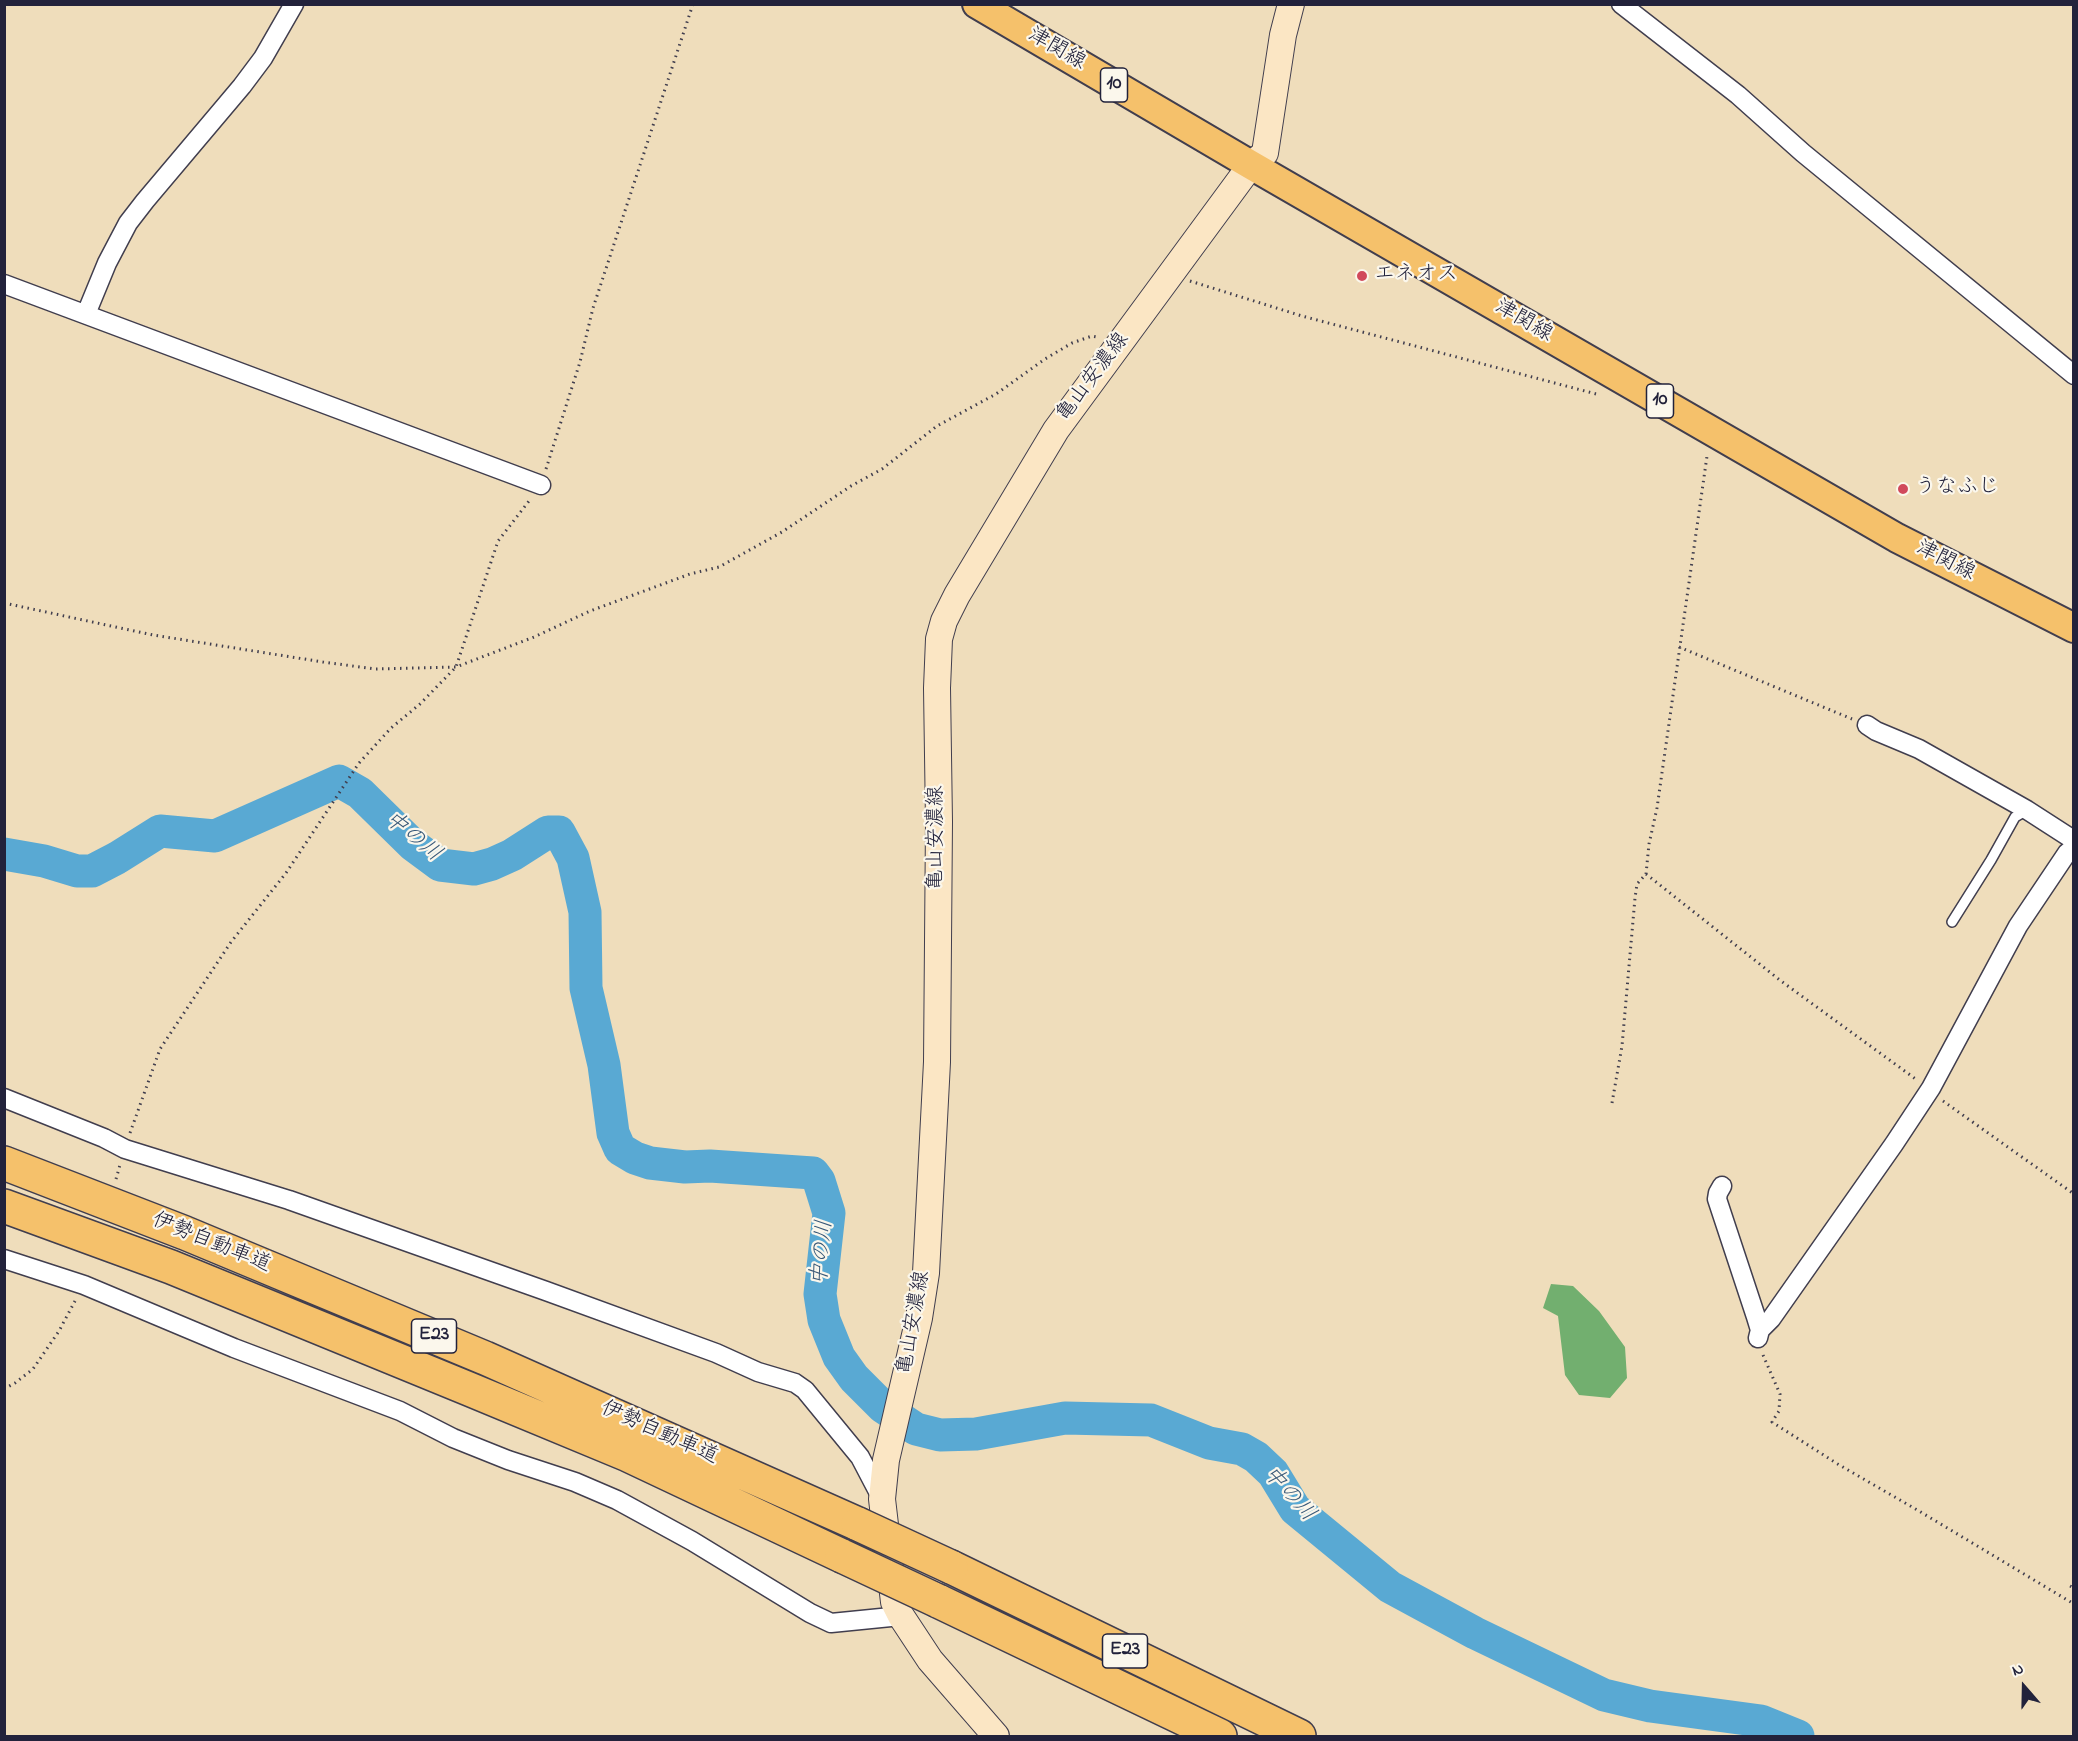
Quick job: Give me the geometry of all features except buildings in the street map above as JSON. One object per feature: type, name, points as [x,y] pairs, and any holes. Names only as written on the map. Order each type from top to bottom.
[{"type":"highway","name":"伊勢自動車道","points":[[4,1163],[185,1233],[485,1358],[951,1567],[1299,1737]]},
{"type":"highway","name":"伊勢自動車道","points":[[4,1206],[171,1267],[628,1455],[1220,1737]]},
{"type":"main road","name":"津関線","points":[[977,4],[1897,538],[2073,628]]},
{"type":"main road","name":"亀山安濃線","points":[[996,1737],[930,1660],[894,1602],[882,1499],[886,1460],[919,1318],[926,1273],[937,1051],[939,639],[944,621],[957,595],[1056,430],[1251,165],[1265,153],[1283,35],[1291,4]]},
{"type":"street","points":[[86,314],[103,271],[128,223],[242,86],[263,58],[294,4]]},
{"type":"street","points":[[1621,4],[1738,95],[1803,153],[2073,375]]},
{"type":"street","points":[[4,284],[542,485]]},
{"type":"street","points":[[1759,1335],[1930,1090],[2018,926],[2073,841],[2027,810],[1919,749],[1867,725]]},
{"type":"street","points":[[4,1098],[104,1138],[125,1149],[290,1200],[546,1290],[716,1353],[758,1372],[795,1383],[805,1390],[860,1457],[882,1499]]},
{"type":"street","points":[[1722,1186],[1717,1199],[1759,1335]]},
{"type":"street","points":[[4,1259],[84,1285],[234,1348],[400,1410],[453,1438],[508,1460],[575,1482],[617,1500],[692,1541],[831,1623],[901,1616]]},
{"type":"lane","points":[[1952,922],[2015,817],[2027,810]]},
{"type":"path","points":[[125,1149],[160,1049],[231,942],[286,873],[359,763],[391,728],[420,704],[456,668],[498,541],[542,485],[580,362],[602,277],[693,4]]},
{"type":"path","points":[[1172,273],[1181,278],[1302,316],[1609,396]]},
{"type":"path","points":[[4,603],[153,635],[312,661],[375,669],[456,668],[534,637],[590,611],[690,574],[719,567],[782,532],[851,486],[882,469],[937,426],[996,394],[1024,373],[1072,343],[1092,336],[1118,345]]},
{"type":"path","points":[[1612,1103],[1622,1046],[1637,884],[1646,874],[1712,431]]},
{"type":"path","points":[[1679,647],[1867,725]]},
{"type":"path","points":[[1646,874],[1780,981],[2039,1172],[2073,1194]]},
{"type":"path","points":[[4,1389],[33,1369],[59,1331],[84,1285]]},
{"type":"path","points":[[1759,1335],[1763,1355],[1780,1394],[1779,1411],[1772,1422],[1836,1463],[2073,1604]]},
{"type":"green space","points":[[1551,1284],[1573,1286],[1599,1311],[1625,1347],[1627,1378],[1610,1398],[1579,1395],[1565,1375],[1558,1316],[1543,1308]]},
{"type":"waterway","name":"中の川","points":[[4,854],[44,861],[77,871],[92,871],[160,831],[215,836],[339,781],[360,793],[413,845],[440,865],[474,869],[512,855],[548,832],[559,832],[573,858],[585,912],[586,988],[604,1065],[613,1133],[620,1149],[635,1158],[650,1163],[685,1167],[710,1166],[813,1173],[819,1181],[829,1213],[820,1294],[824,1320],[839,1357],[854,1378],[883,1407],[916,1429],[940,1435],[976,1434],[1065,1418],[1151,1420],[1209,1443],[1242,1449],[1256,1457],[1273,1473],[1295,1509],[1390,1587],[1475,1633],[1604,1695],[1650,1706],[1761,1721],[1798,1736]]},
{"type":"place","name":"エネオス","points":[[1362,276]]},
{"type":"place","name":"うなふじ","points":[[1903,489]]}]
